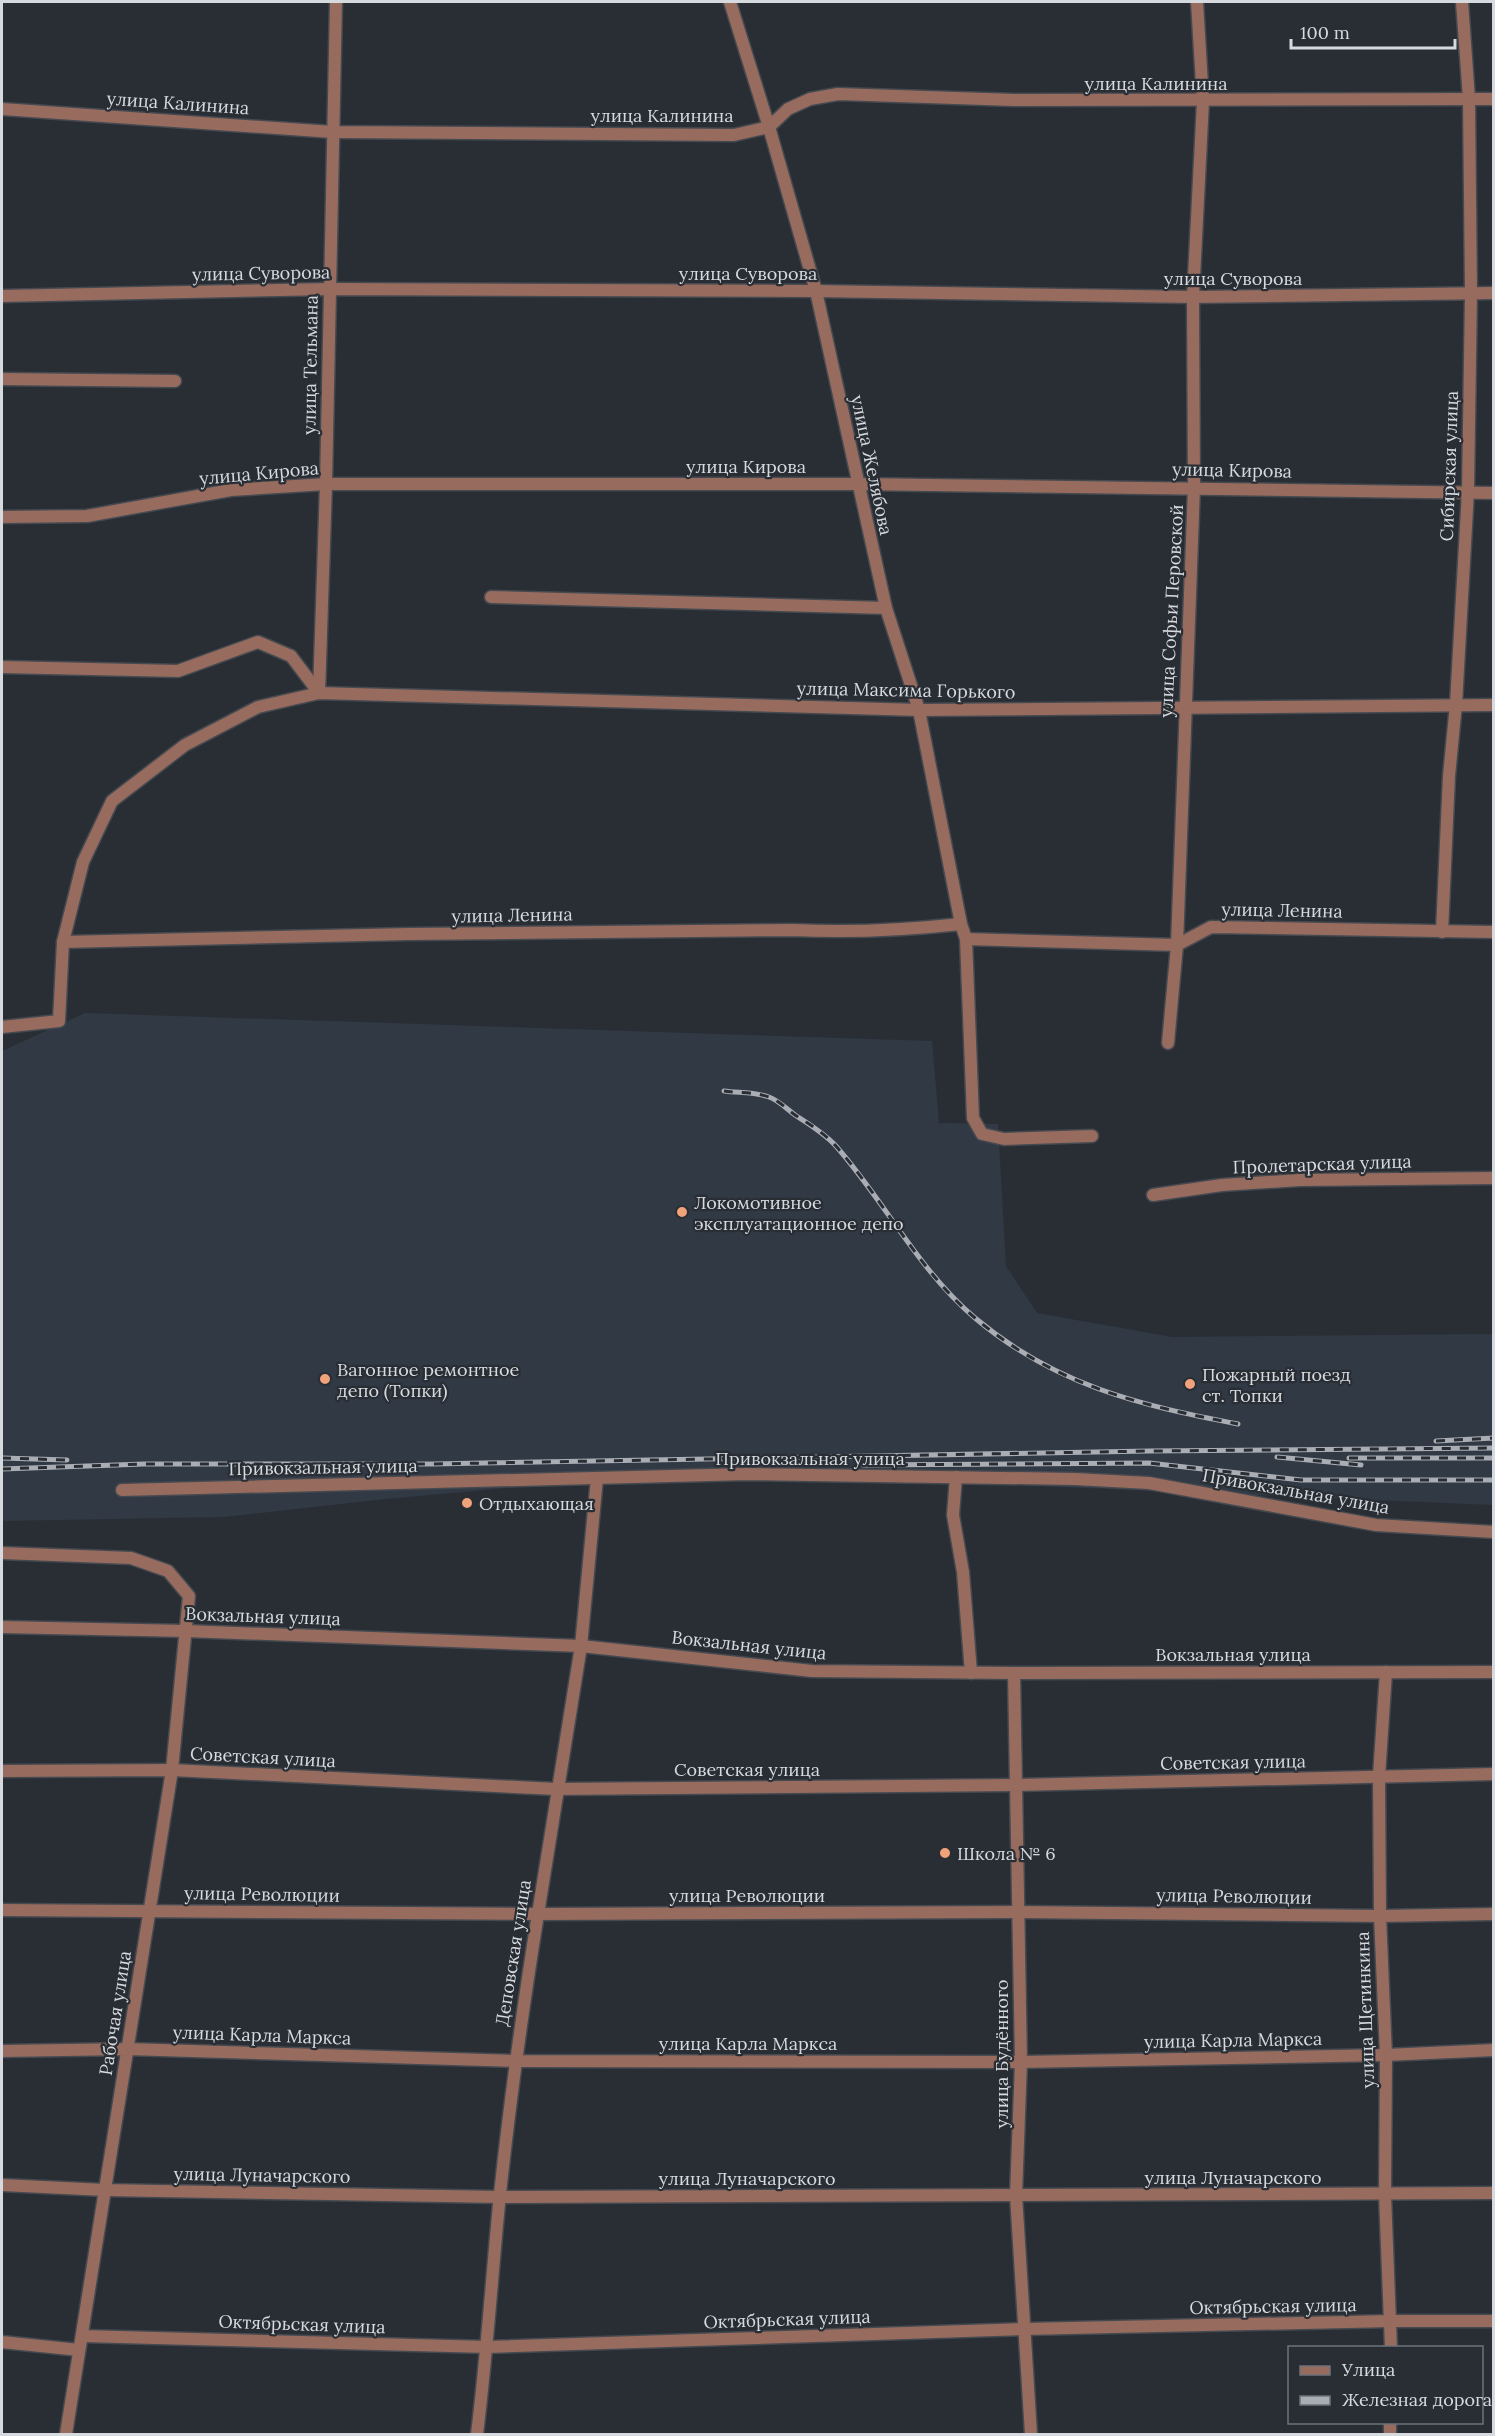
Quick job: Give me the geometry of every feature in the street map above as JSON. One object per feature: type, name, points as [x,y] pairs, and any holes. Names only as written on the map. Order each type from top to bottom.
[{"type":"street","name":"улица Тельмана","points":[[319,693],[326,484],[336,2]]},
{"type":"street","name":"улица Желябова","points":[[730,2],[816,291],[886,608],[919,710],[961,924],[966,939],[970,1095],[973,1118],[982,1134],[1004,1140],[1092,1136]]},
{"type":"street","name":"улица Софьи Перовской","points":[[1168,1043],[1177,945],[1194,487],[1193,297],[1203,101],[1197,2]]},
{"type":"street","name":"Сибирская улица","points":[[1442,932],[1449,776],[1456,704],[1468,491],[1471,293],[1469,99],[1462,2]]},
{"type":"street","name":"улица Калинина","points":[[2,109],[333,132],[734,135],[769,127],[788,109],[810,99],[838,94],[1014,100],[1494,99]]},
{"type":"street","name":"улица Суворова","points":[[2,296],[329,289],[816,291],[1193,297],[1494,293]]},
{"type":"street","points":[[2,380],[175,381]]},
{"type":"street","name":"улица Кирова","points":[[2,517],[87,516],[231,490],[326,484],[858,484],[1494,493]]},
{"type":"street","points":[[491,597],[886,608]]},
{"type":"street","points":[[2,667],[177,671],[258,642],[291,656],[319,693]]},
{"type":"street","name":"улица Максима Горького","points":[[2,1027],[58,1021],[63,942],[83,862],[112,801],[186,744],[258,707],[319,693],[919,710],[1494,705]]},
{"type":"street","name":"улица Ленина","points":[[63,942],[432,934],[900,931],[961,924]]},
{"type":"street","name":"улица Ленина","points":[[966,939],[1177,945],[1211,927],[1494,932]]},
{"type":"street","name":"Пролетарская улица","points":[[1153,1195],[1222,1185],[1300,1180],[1494,1178]]},
{"type":"street","name":"Привокзальная улица","points":[[122,1490],[748,1474],[1075,1479],[1149,1483],[1376,1525],[1494,1532]]},
{"type":"street","points":[[956,1477],[953,1515],[963,1572],[972,1673]]},
{"type":"street","name":"Деповская улица","points":[[477,2434],[488,2347],[500,2197],[515,2061],[556,1789],[581,1646],[597,1478]]},
{"type":"street","name":"Вокзальная улица","points":[[2,1553],[131,1558],[168,1571],[189,1596]]},
{"type":"street","name":"Рабочая улица","points":[[66,2434],[172,1770],[189,1596]]},
{"type":"street","name":"Вокзальная улица","points":[[2,1628],[186,1631],[581,1646],[812,1671],[1494,1672]]},
{"type":"street","name":"улица Щетинкина","points":[[1386,1672],[1379,1776],[1380,1916],[1386,2055],[1385,2195],[1391,2346]]},
{"type":"street","name":"улица Будённого","points":[[1014,1673],[1021,2062],[1016,2195],[1031,2434]]},
{"type":"street","name":"Советская улица","points":[[2,1770],[172,1770],[556,1789],[1015,1785],[1494,1774]]},
{"type":"street","name":"улица Революции","points":[[2,1910],[538,1914],[1018,1912],[1380,1916],[1494,1914]]},
{"type":"street","name":"улица Карла Маркса","points":[[2,2052],[128,2049],[515,2061],[1021,2062],[1386,2055],[1494,2050]]},
{"type":"street","name":"улица Луначарского","points":[[2,2185],[105,2190],[500,2197],[1494,2193]]},
{"type":"street","name":"Октябрьская улица","points":[[82,2336],[488,2347],[1025,2329],[1494,2321]]},
{"type":"street","points":[[2,2343],[79,2350]]},
{"type":"shaded area","points":[[85,1013],[932,1041],[939,1123],[998,1124],[1006,1266],[1037,1313],[1172,1337],[1493,1334],[1493,1505],[748,1474],[597,1480],[386,1499],[224,1517],[2,1521],[2,1051]]},
{"type":"railway","points":[[724,1091],[758,1094],[772,1098],[835,1145],[870,1188],[936,1278],[975,1318],[1005,1341],[1067,1376],[1099,1389],[1166,1409],[1238,1424]]},
{"type":"railway","points":[[1436,1441],[1494,1438]]},
{"type":"railway","points":[[2,1469],[144,1464],[432,1464],[1149,1451],[1494,1448]]},
{"type":"railway","points":[[1277,1457],[1361,1465]]},
{"type":"railway","points":[[2,1458],[67,1460]]},
{"type":"railway","points":[[1349,1458],[1494,1458]]},
{"type":"railway","points":[[863,1465],[1149,1463],[1301,1480],[1494,1480]]},
{"type":"place","name":"Локомотивное эксплуатационное депо","points":[[682,1212]]},
{"type":"place","name":"Вагонное ремонтное депо (Топки)","points":[[325,1379]]},
{"type":"place","name":"Пожарный поезд ст. Топки","points":[[1190,1384]]},
{"type":"place","name":"Отдыхающая","points":[[467,1503]]},
{"type":"place","name":"Школа № 6","points":[[945,1853]]}]
